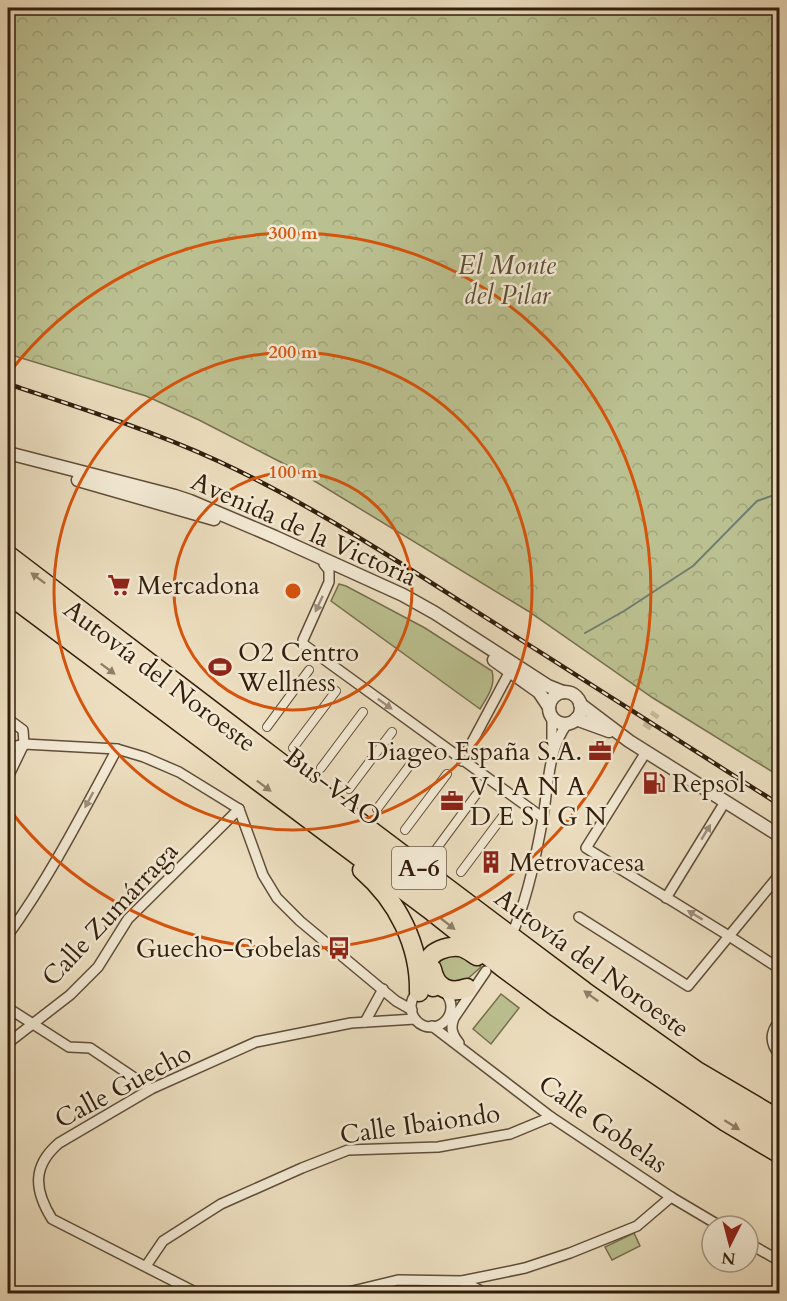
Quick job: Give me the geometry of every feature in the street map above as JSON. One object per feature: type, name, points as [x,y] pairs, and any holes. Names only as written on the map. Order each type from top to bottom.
[{"type":"highway","name":"Autovía del Noroeste","points":[[8,555],[584,991],[697,1071],[780,1120]]},
{"type":"highway","name":"Bus-VAO","points":[[8,573],[577,1003],[688,1081],[780,1139]]},
{"type":"highway","name":"Autovía del Noroeste","points":[[8,594],[429,909],[556,1007],[726,1122],[780,1154]]},
{"type":"highway","points":[[334,838],[340,852],[369,876],[387,897],[404,924],[415,956],[419,981],[428,993]]},
{"type":"highway","points":[[428,993],[426,970],[428,961],[436,952],[449,946],[467,950],[483,960],[502,967]]},
{"type":"highway","points":[[442,949],[433,965],[432,971],[436,980],[442,987],[451,991],[472,987]]},
{"type":"street","name":"Avenida de la Victoria","points":[[8,453],[175,496],[275,537],[370,579],[435,612],[548,686],[563,692]]},
{"type":"street","name":"Avenida de la Victoria","points":[[8,461],[210,517],[367,583],[406,604],[497,661],[539,692],[550,712]]},
{"type":"street","points":[[324,564],[329,570],[329,582],[303,644],[543,818]]},
{"type":"street","points":[[267,726],[309,670]]},
{"type":"street","points":[[462,760],[510,671]]},
{"type":"street","points":[[293,747],[336,691]]},
{"type":"street","points":[[552,761],[550,701],[563,692],[576,696],[580,704],[629,741]]},
{"type":"street","points":[[514,927],[529,885],[559,734],[580,712],[580,704]]},
{"type":"street","points":[[321,768],[363,711]]},
{"type":"street","points":[[550,712],[559,723],[572,722],[609,730],[780,836]]},
{"type":"street","points":[[8,719],[23,730],[24,744],[8,777]]},
{"type":"street","points":[[349,789],[392,732]]},
{"type":"street","points":[[8,748],[24,744],[117,749],[144,757],[179,772],[239,809],[263,875],[277,898],[300,921],[426,1026],[441,1024],[472,987]]},
{"type":"street","points":[[8,935],[74,829],[117,749]]},
{"type":"street","points":[[646,752],[586,848],[780,969]]},
{"type":"street","points":[[377,810],[419,753]]},
{"type":"street","points":[[405,830],[447,774]]},
{"type":"street","points":[[434,852],[476,795]]},
{"type":"street","points":[[666,898],[724,802]]},
{"type":"street","name":"Calle Zumárraga","points":[[8,1043],[70,995],[98,967],[128,919],[239,809]]},
{"type":"street","points":[[461,872],[503,816]]},
{"type":"street","points":[[579,917],[688,986],[780,873]]},
{"type":"street","points":[[386,991],[397,999],[403,1000],[428,993],[458,996],[472,987]]},
{"type":"street","name":"Calle Gobelas","points":[[466,1051],[453,1034],[451,1026],[472,987]]},
{"type":"street","points":[[364,1022],[386,991]]},
{"type":"street","points":[[413,1014],[412,1003],[428,993]]},
{"type":"street","points":[[428,993],[450,1002],[446,1030],[454,1042]]},
{"type":"street","points":[[8,1008],[69,1047],[90,1048],[151,1089]]},
{"type":"street","name":"Calle Guecho","points":[[199,1293],[52,1219],[39,1191],[38,1175],[49,1151],[151,1089],[256,1042],[351,1023],[413,1014]]},
{"type":"street","points":[[780,1020],[771,1037],[774,1048],[780,1055]]},
{"type":"street","name":"Calle Gobelas","points":[[432,1026],[551,1118],[700,1214]]},
{"type":"street","name":"Calle Ibaiondo","points":[[146,1266],[163,1241],[221,1204],[348,1150],[438,1147],[510,1134],[551,1118]]},
{"type":"street","points":[[340,1293],[398,1280],[462,1281],[525,1268],[637,1226],[671,1197]]},
{"type":"street","points":[[760,1250],[780,1261]]},
{"type":"street","points":[[462,1281],[487,1293]]},
{"type":"green space","name":"El Monte del Pilar","points":[[8,8],[779,8],[779,776],[653,698],[528,611],[298,471],[199,420],[146,396],[8,354]]},
{"type":"green space","points":[[339,584],[425,628],[492,671],[492,686],[480,709],[331,601]]},
{"type":"green space","points":[[447,953],[468,956],[481,967],[465,981],[449,984],[438,966],[439,961]]},
{"type":"green space","points":[[501,994],[519,1008],[491,1044],[473,1029]]},
{"type":"green space","points":[[634,1233],[640,1246],[612,1260],[605,1247]]},
{"type":"waterway","points":[[585,633],[624,611],[693,566],[757,501],[780,493]]},
{"type":"tunnel","points":[[646,728],[656,713]]},
{"type":"railway","points":[[8,384],[166,439],[218,461],[290,497],[405,566],[780,805]]},
{"type":"place","name":"Mercadona","points":[[119,585]]},
{"type":"place","name":"O2 Centro Wellness","points":[[220,667]]},
{"type":"place","name":"Diageo España S.A.","points":[[600,751]]},
{"type":"place","name":"Repsol","points":[[654,783]]},
{"type":"place","name":"V I A N A D E S I G N","points":[[452,801]]},
{"type":"place","name":"Metrovacesa","points":[[491,862]]},
{"type":"place","name":"Guecho-Gobelas","points":[[339,948]]}]
